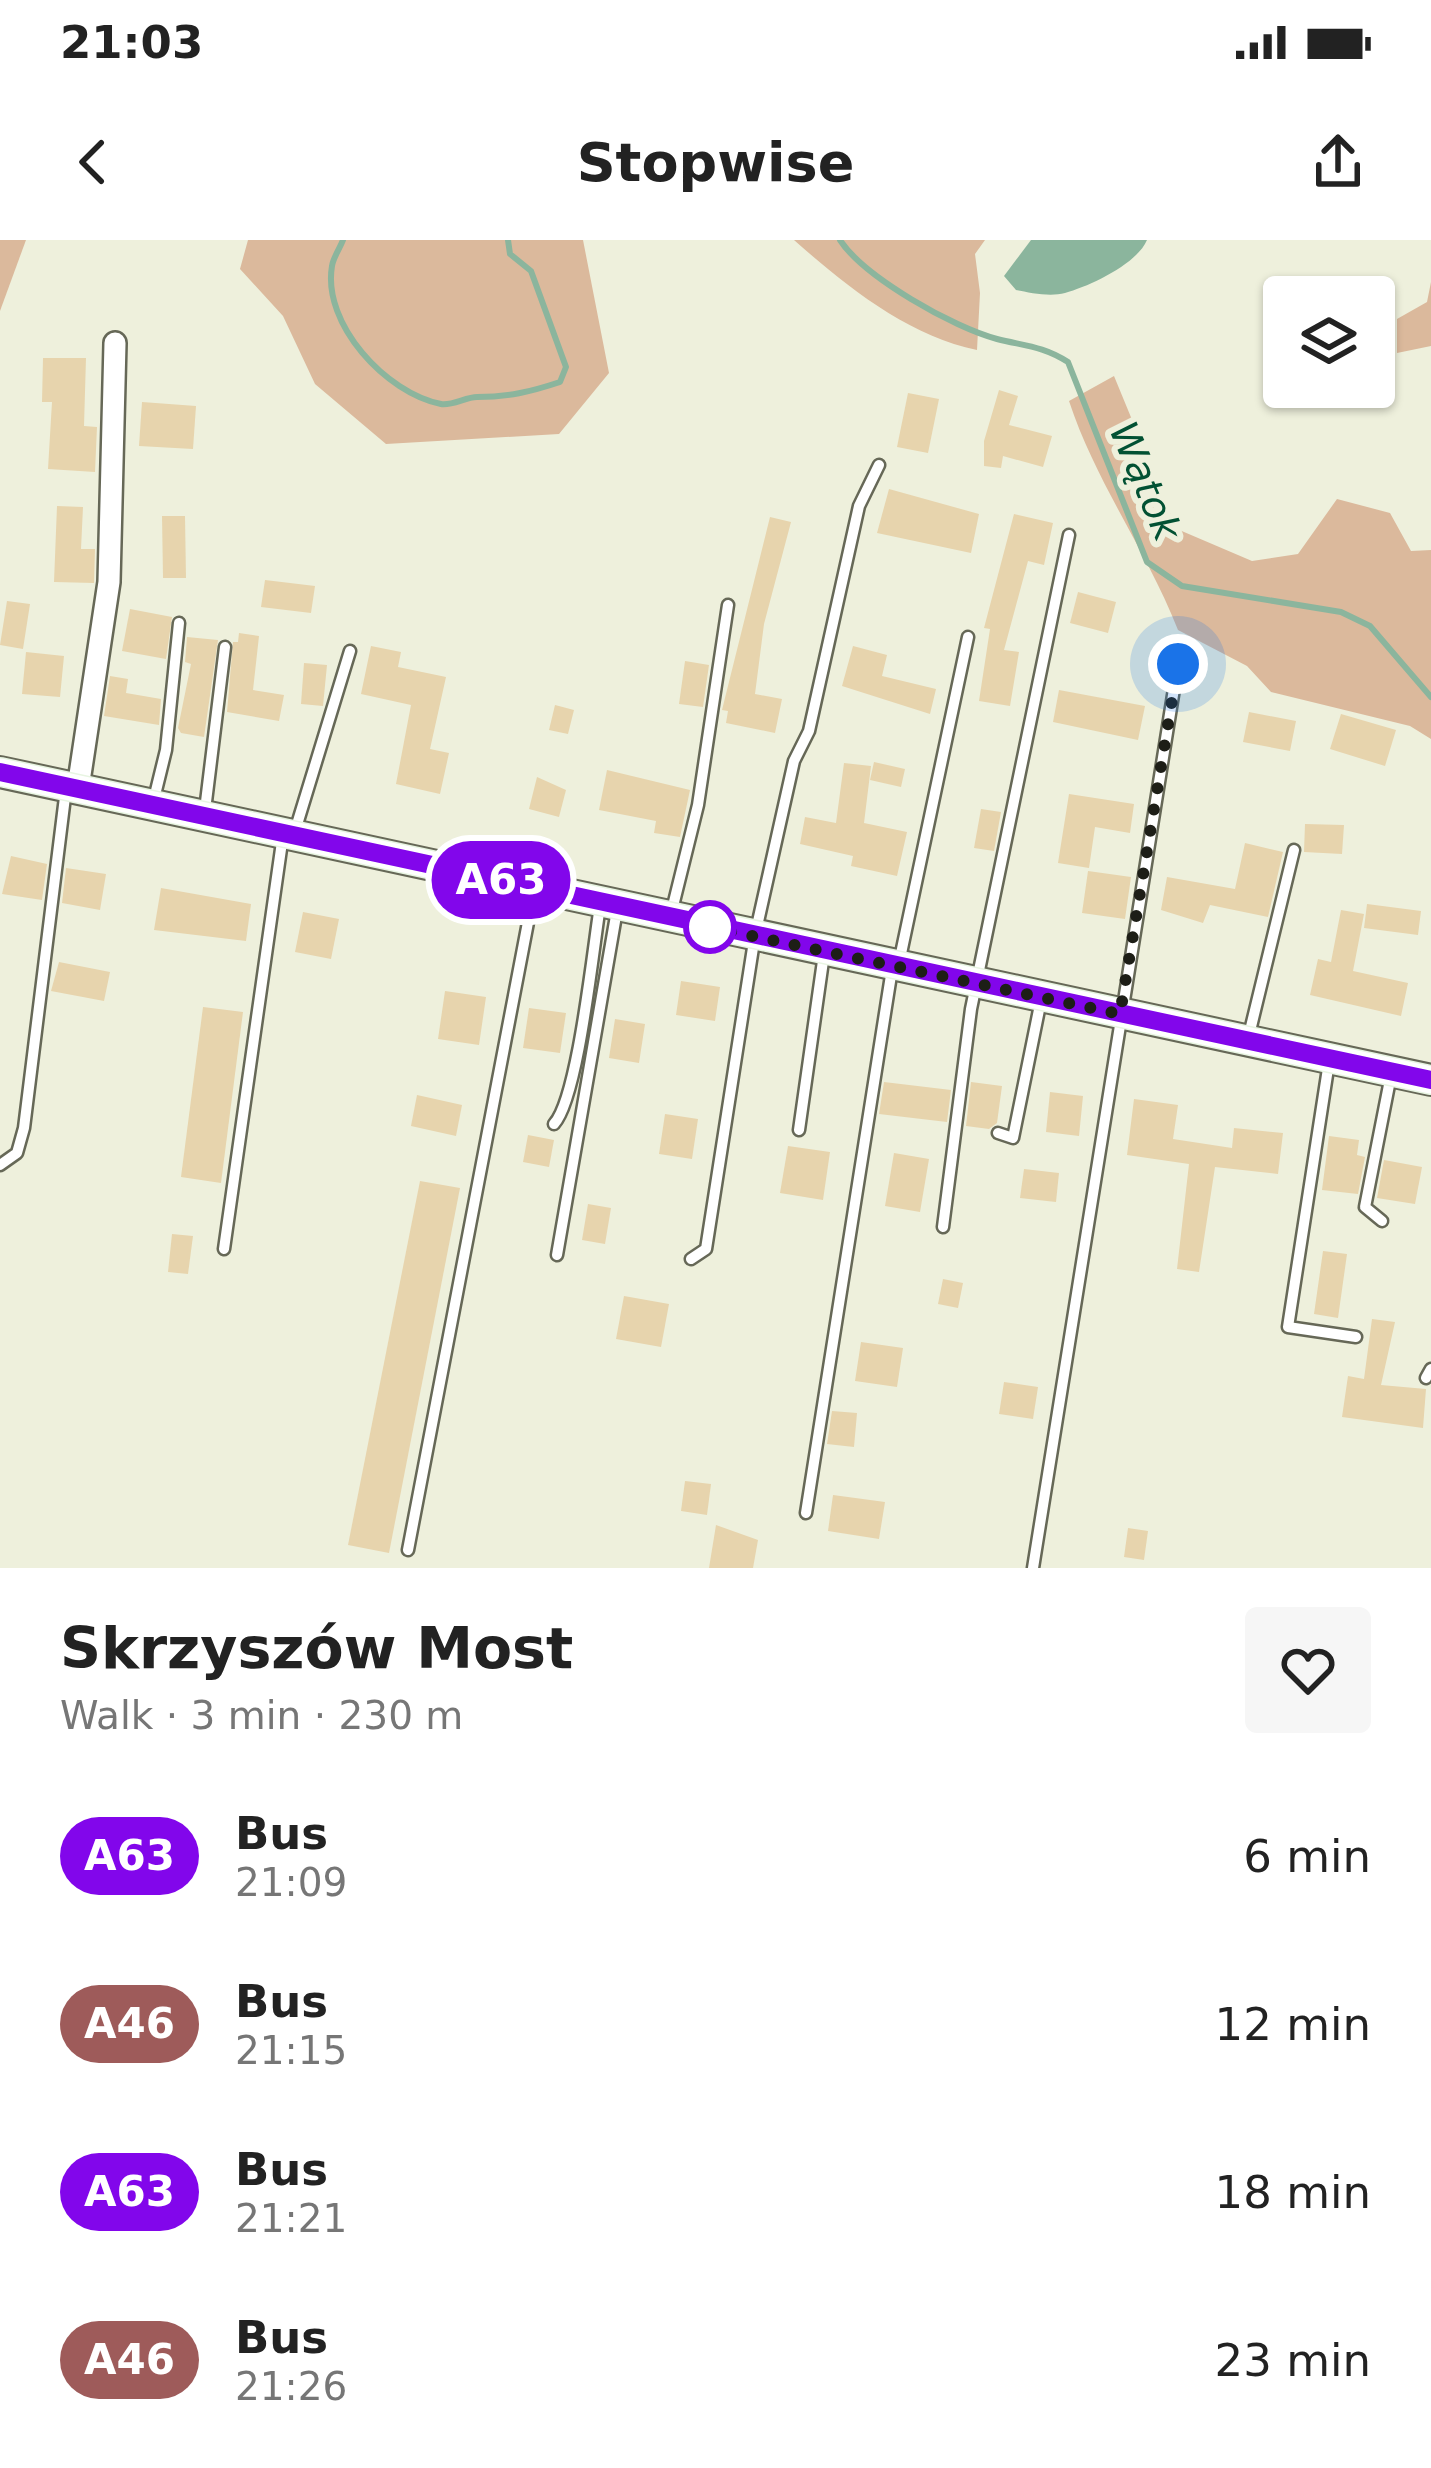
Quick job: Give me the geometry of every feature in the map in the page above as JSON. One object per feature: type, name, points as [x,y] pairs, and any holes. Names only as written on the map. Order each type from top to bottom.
[{"type":"street","points":[[72,787],[110,582],[115,344]]},
{"type":"street","points":[[0,772],[1431,1080]]},
{"type":"lane","points":[[691,1259],[706,1250],[754,935],[794,761],[809,730],[859,506],[880,465]]},
{"type":"lane","points":[[943,1227],[977,983],[1069,535]]},
{"type":"lane","points":[[670,918],[698,806],[728,605]]},
{"type":"lane","points":[[153,804],[166,751],[178,623]]},
{"type":"lane","points":[[806,1513],[895,966],[968,638]]},
{"type":"lane","points":[[205,815],[225,647]]},
{"type":"lane","points":[[224,1249],[289,832],[350,651]]},
{"type":"lane","points":[[1033,1568],[1178,664]]},
{"type":"lane","points":[[0,1165],[17,1154],[24,1128],[72,787]]},
{"type":"lane","points":[[1247,1041],[1294,850]]},
{"type":"lane","points":[[408,1550],[534,887]]},
{"type":"lane","points":[[554,1124],[566,1099],[609,904]]},
{"type":"lane","points":[[557,1255],[609,904]]},
{"type":"lane","points":[[799,1130],[825,951]]},
{"type":"lane","points":[[998,1133],[1012,1138],[1042,997]]},
{"type":"lane","points":[[1330,1059],[1288,1327],[1356,1337]]},
{"type":"lane","points":[[1382,1221],[1365,1207],[1391,1072]]},
{"type":"shaded area","points":[[0,240],[26,240],[0,311]]},
{"type":"shaded area","points":[[248,240],[583,240],[609,373],[559,434],[386,444],[315,384],[283,316],[240,269]]},
{"type":"shaded area","points":[[794,240],[985,240],[975,254],[980,293],[977,350],[902,321]]},
{"type":"shaded area","points":[[1031,240],[1147,240],[1112,273],[1053,295],[1016,290],[1004,276]]},
{"type":"shaded area","points":[[1431,282],[1431,346],[1397,353],[1397,319],[1427,302]]},
{"type":"shaded area","points":[[1114,376],[1177,529],[1252,561],[1298,554],[1337,499],[1390,513],[1411,551],[1431,550],[1431,739],[1410,726],[1271,692],[1247,666],[1178,630],[1093,460],[1069,401]]},
{"type":"building","points":[[43,358],[86,358],[84,426],[97,427],[95,472],[48,469],[52,402],[42,402]]},
{"type":"building","points":[[999,390],[1018,396],[1009,425],[1052,436],[1043,467],[1003,456],[1001,468],[984,466],[984,441]]},
{"type":"building","points":[[908,393],[939,399],[928,453],[897,447]]},
{"type":"building","points":[[142,402],[196,406],[193,449],[139,446]]},
{"type":"building","points":[[889,489],[979,514],[971,553],[877,533]]},
{"type":"building","points":[[57,506],[83,507],[81,549],[95,549],[94,583],[54,582]]},
{"type":"building","points":[[1014,514],[1053,523],[1044,565],[1028,561],[1004,650],[1019,652],[1010,706],[979,701],[990,629],[984,628]]},
{"type":"building","points":[[162,516],[185,516],[186,578],[163,578]]},
{"type":"building","points":[[770,517],[791,522],[764,624],[755,694],[782,699],[775,733],[726,723],[728,711],[722,710]]},
{"type":"building","points":[[265,580],[315,586],[311,613],[261,607]]},
{"type":"building","points":[[1078,592],[1116,602],[1108,633],[1070,623]]},
{"type":"building","points":[[7,601],[30,604],[23,649],[0,645]]},
{"type":"building","points":[[130,609],[172,617],[166,659],[122,651]]},
{"type":"building","points":[[239,633],[259,636],[253,690],[284,695],[279,721],[227,712],[233,642],[238,642]]},
{"type":"building","points":[[187,637],[218,640],[204,737],[181,733],[178,728],[191,664],[185,662]]},
{"type":"building","points":[[371,646],[401,652],[398,667],[446,677],[430,749],[449,753],[440,794],[396,784],[411,705],[361,694]]},
{"type":"building","points":[[853,646],[887,655],[882,676],[936,689],[930,714],[842,686]]},
{"type":"building","points":[[26,652],[64,656],[60,697],[22,694]]},
{"type":"building","points":[[685,661],[709,665],[703,707],[679,704]]},
{"type":"building","points":[[304,663],[327,665],[323,706],[301,704]]},
{"type":"building","points":[[110,676],[128,679],[126,693],[161,699],[159,725],[104,716]]},
{"type":"building","points":[[1059,690],[1145,706],[1138,740],[1053,722]]},
{"type":"building","points":[[555,705],[574,710],[568,734],[549,730]]},
{"type":"building","points":[[1249,712],[1296,721],[1290,751],[1243,742]]},
{"type":"building","points":[[1341,714],[1396,730],[1385,766],[1330,749]]},
{"type":"building","points":[[874,762],[905,769],[901,787],[870,780]]},
{"type":"building","points":[[844,763],[871,766],[864,823],[907,832],[897,876],[851,866],[853,856],[800,844],[805,817],[836,823]]},
{"type":"building","points":[[607,770],[690,790],[680,837],[654,833],[656,821],[599,810]]},
{"type":"building","points":[[537,777],[566,790],[559,817],[529,809]]},
{"type":"building","points":[[1069,794],[1134,804],[1130,833],[1095,827],[1089,868],[1058,863]]},
{"type":"building","points":[[981,809],[1001,812],[994,851],[974,848]]},
{"type":"building","points":[[1305,824],[1344,825],[1342,854],[1304,852]]},
{"type":"building","points":[[1245,843],[1283,852],[1268,917],[1210,905],[1203,923],[1161,910],[1167,877],[1235,889]]},
{"type":"building","points":[[11,856],[47,864],[42,900],[2,894]]},
{"type":"building","points":[[66,868],[106,874],[100,910],[62,903]]},
{"type":"building","points":[[1088,871],[1131,877],[1125,919],[1082,913]]},
{"type":"building","points":[[161,888],[251,904],[246,941],[154,930]]},
{"type":"building","points":[[1367,904],[1421,911],[1418,935],[1364,928]]},
{"type":"building","points":[[1341,910],[1364,914],[1353,971],[1408,983],[1401,1016],[1310,995],[1318,959],[1331,962]]},
{"type":"building","points":[[303,912],[339,919],[331,959],[295,952]]},
{"type":"building","points":[[59,962],[110,972],[104,1001],[51,991]]},
{"type":"building","points":[[681,981],[720,987],[715,1021],[676,1015]]},
{"type":"building","points":[[445,991],[486,997],[479,1045],[438,1039]]},
{"type":"building","points":[[203,1007],[243,1012],[221,1183],[181,1177]]},
{"type":"building","points":[[529,1008],[566,1013],[560,1053],[523,1048]]},
{"type":"building","points":[[615,1019],[645,1024],[639,1063],[609,1058]]},
{"type":"building","points":[[884,1082],[951,1090],[947,1122],[879,1114]]},
{"type":"building","points":[[971,1082],[1002,1086],[997,1123],[989,1129],[966,1126]]},
{"type":"building","points":[[1050,1092],[1083,1096],[1079,1136],[1046,1132]]},
{"type":"building","points":[[417,1095],[462,1105],[456,1136],[411,1126]]},
{"type":"building","points":[[1134,1099],[1178,1105],[1173,1139],[1232,1148],[1234,1128],[1283,1133],[1278,1174],[1215,1167],[1199,1272],[1177,1269],[1189,1164],[1127,1155]]},
{"type":"building","points":[[665,1114],[698,1119],[692,1159],[659,1154]]},
{"type":"building","points":[[528,1135],[554,1140],[549,1167],[523,1162]]},
{"type":"building","points":[[1329,1136],[1359,1140],[1357,1155],[1365,1157],[1358,1194],[1322,1190]]},
{"type":"building","points":[[788,1146],[830,1152],[823,1200],[780,1193]]},
{"type":"building","points":[[894,1153],[929,1159],[920,1212],[885,1206]]},
{"type":"building","points":[[1384,1160],[1422,1167],[1415,1204],[1377,1198]]},
{"type":"building","points":[[1024,1169],[1059,1173],[1056,1202],[1020,1198]]},
{"type":"building","points":[[420,1181],[460,1188],[389,1553],[348,1545]]},
{"type":"building","points":[[588,1204],[611,1208],[605,1244],[582,1240]]},
{"type":"building","points":[[172,1234],[193,1236],[188,1274],[168,1272]]},
{"type":"building","points":[[1323,1251],[1347,1254],[1338,1318],[1314,1314]]},
{"type":"building","points":[[943,1279],[963,1283],[958,1308],[938,1304]]},
{"type":"building","points":[[624,1296],[669,1304],[661,1347],[616,1339]]},
{"type":"building","points":[[1372,1319],[1395,1322],[1381,1385],[1426,1389],[1423,1428],[1342,1417],[1348,1376],[1364,1379]]},
{"type":"building","points":[[861,1342],[903,1348],[897,1387],[855,1381]]},
{"type":"building","points":[[1004,1382],[1038,1387],[1033,1419],[999,1414]]},
{"type":"building","points":[[832,1411],[857,1413],[854,1447],[827,1444]]},
{"type":"building","points":[[685,1481],[711,1484],[707,1515],[681,1511]]},
{"type":"building","points":[[833,1495],[885,1502],[879,1539],[828,1531]]},
{"type":"building","points":[[716,1525],[758,1540],[753,1568],[709,1568]]},
{"type":"building","points":[[1128,1528],[1148,1531],[1144,1560],[1124,1557]]},
{"type":"waterway","name":"Wątok","points":[[343,240],[333,263],[332,288],[348,332],[362,353],[399,386],[445,404],[549,386],[560,382],[566,367],[531,271],[510,254],[508,240]]},
{"type":"waterway","name":"Wątok","points":[[840,240],[869,270],[935,313],[1068,362],[1147,562],[1182,586],[1341,612],[1370,626],[1431,697]]},
{"type":"bus line","name":"A63","points":[[0,772],[1431,1080]]},
{"type":"route","points":[[710,927],[1120,1014],[1178,664]]}]
